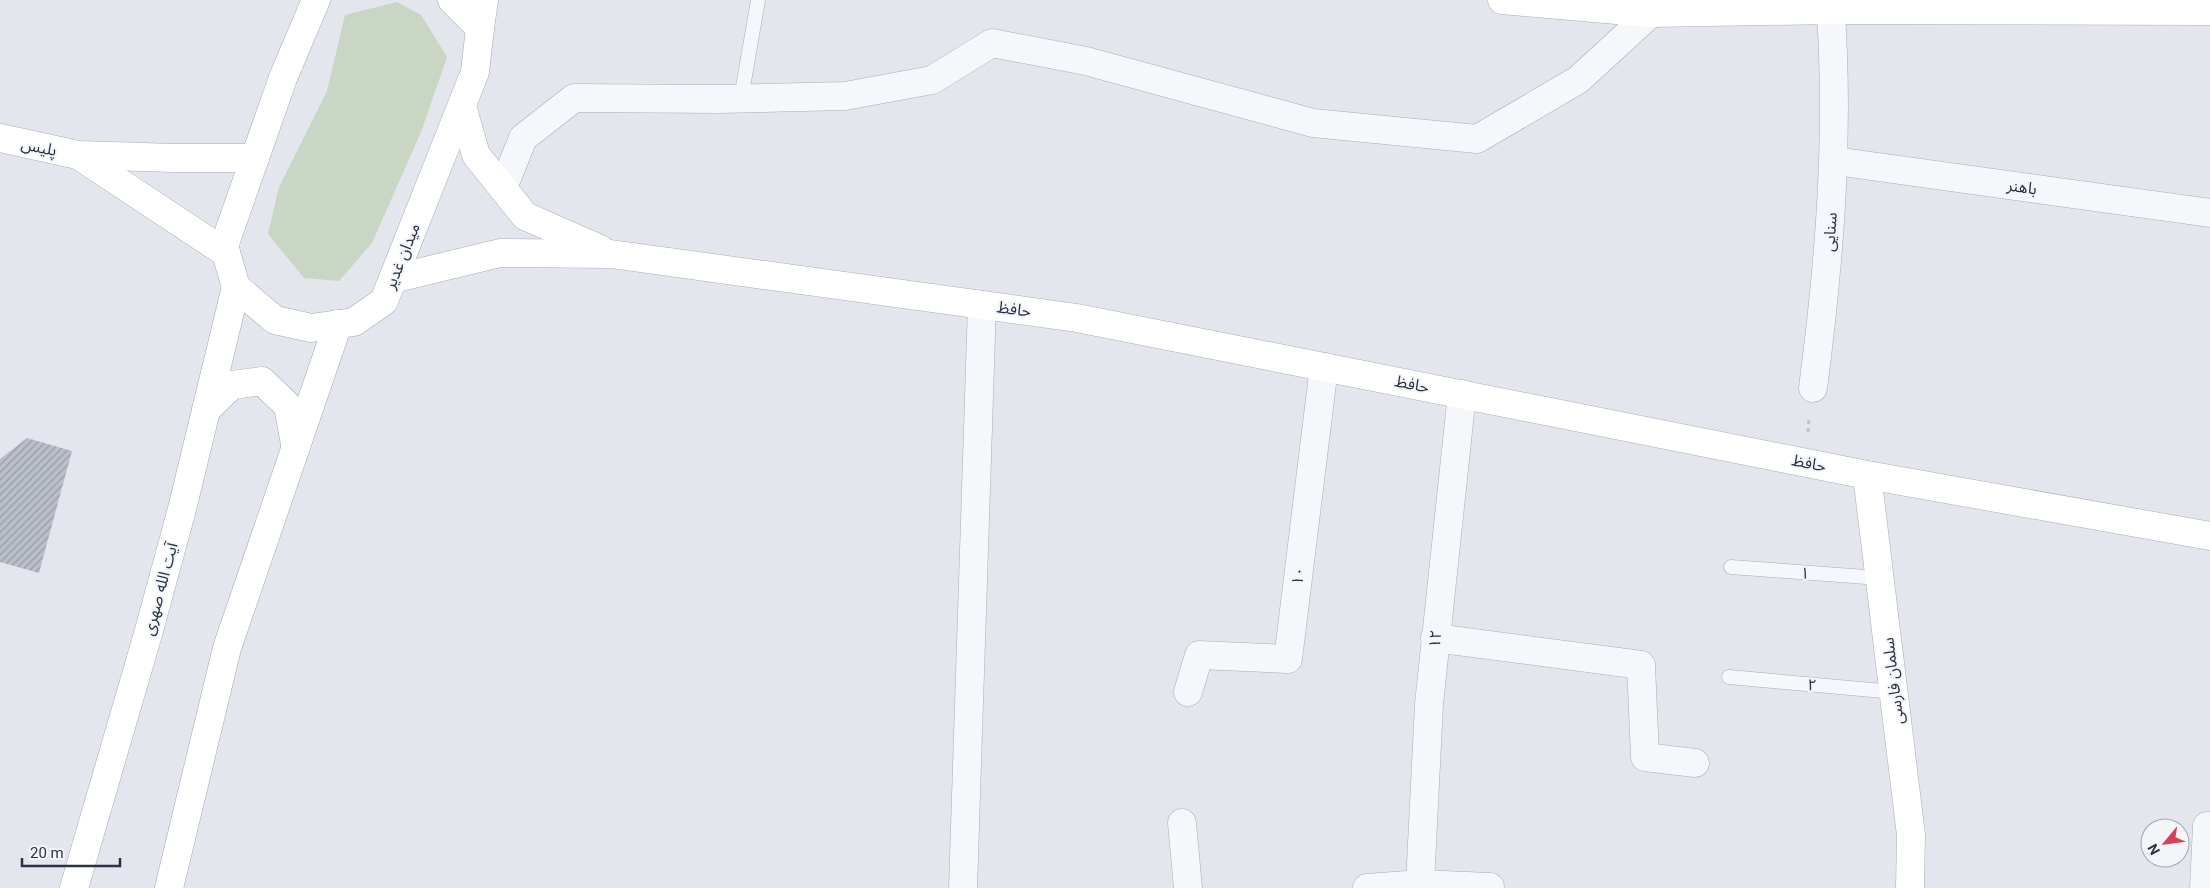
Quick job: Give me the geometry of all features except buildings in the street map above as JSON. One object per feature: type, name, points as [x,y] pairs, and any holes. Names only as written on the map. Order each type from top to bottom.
[{"type":"street","points":[[236,287],[224,246],[283,78],[316,0]]},
{"type":"street","points":[[452,0],[480,28]]},
{"type":"street","name":"میدان غدیر","points":[[236,287],[275,320],[311,328],[354,322],[384,301],[475,72],[484,0]]},
{"type":"street","points":[[1502,0],[1651,13],[1831,5],[2210,11]]},
{"type":"street","name":"سنایی","points":[[1813,388],[1826,291],[1835,161],[1831,5]]},
{"type":"street","points":[[503,188],[523,138],[574,98],[845,96],[932,80],[992,44],[1086,61],[1313,123],[1477,138],[1578,80],[1651,13]]},
{"type":"street","points":[[462,106],[476,155],[525,216],[611,254]]},
{"type":"street","name":"پلیس","points":[[0,138],[78,155]]},
{"type":"street","points":[[78,155],[255,158]]},
{"type":"street","points":[[78,155],[226,253]]},
{"type":"street","name":"باهنر","points":[[1835,161],[2210,213]]},
{"type":"street","points":[[393,279],[500,253],[611,254]]},
{"type":"street","name":"حافظ","points":[[611,254],[1077,318],[1867,475],[2210,536]]},
{"type":"street","name":"آیت الله صهری","points":[[74,888],[151,624],[236,287]]},
{"type":"street","points":[[963,888],[982,305]]},
{"type":"street","points":[[169,888],[227,648],[338,324]]},
{"type":"street","name":"۱۰","points":[[1188,692],[1199,655],[1288,660],[1324,367]]},
{"type":"street","points":[[206,410],[232,385],[262,381],[288,406],[296,445]]},
{"type":"street","name":"۱۲","points":[[1420,884],[1429,704],[1462,394]]},
{"type":"street","name":"سلمان فارسی","points":[[1867,475],[1911,835],[1910,888]]},
{"type":"street","points":[[1435,638],[1641,665],[1645,757],[1695,763]]},
{"type":"street","points":[[1182,823],[1188,888]]},
{"type":"street","points":[[2204,888],[2207,826],[2210,826]]},
{"type":"street","points":[[1367,888],[1420,884],[1490,887]]},
{"type":"lane","points":[[741,98],[758,0]]},
{"type":"lane","name":"۱","points":[[1731,567],[1880,578]]},
{"type":"lane","name":"۲","points":[[1729,677],[1894,692]]},
{"type":"path","points":[[1804,462],[1813,388]]},
{"type":"green space","points":[[397,2],[421,15],[447,57],[421,132],[372,243],[339,281],[304,278],[268,234],[279,187],[327,91],[345,15]]}]
